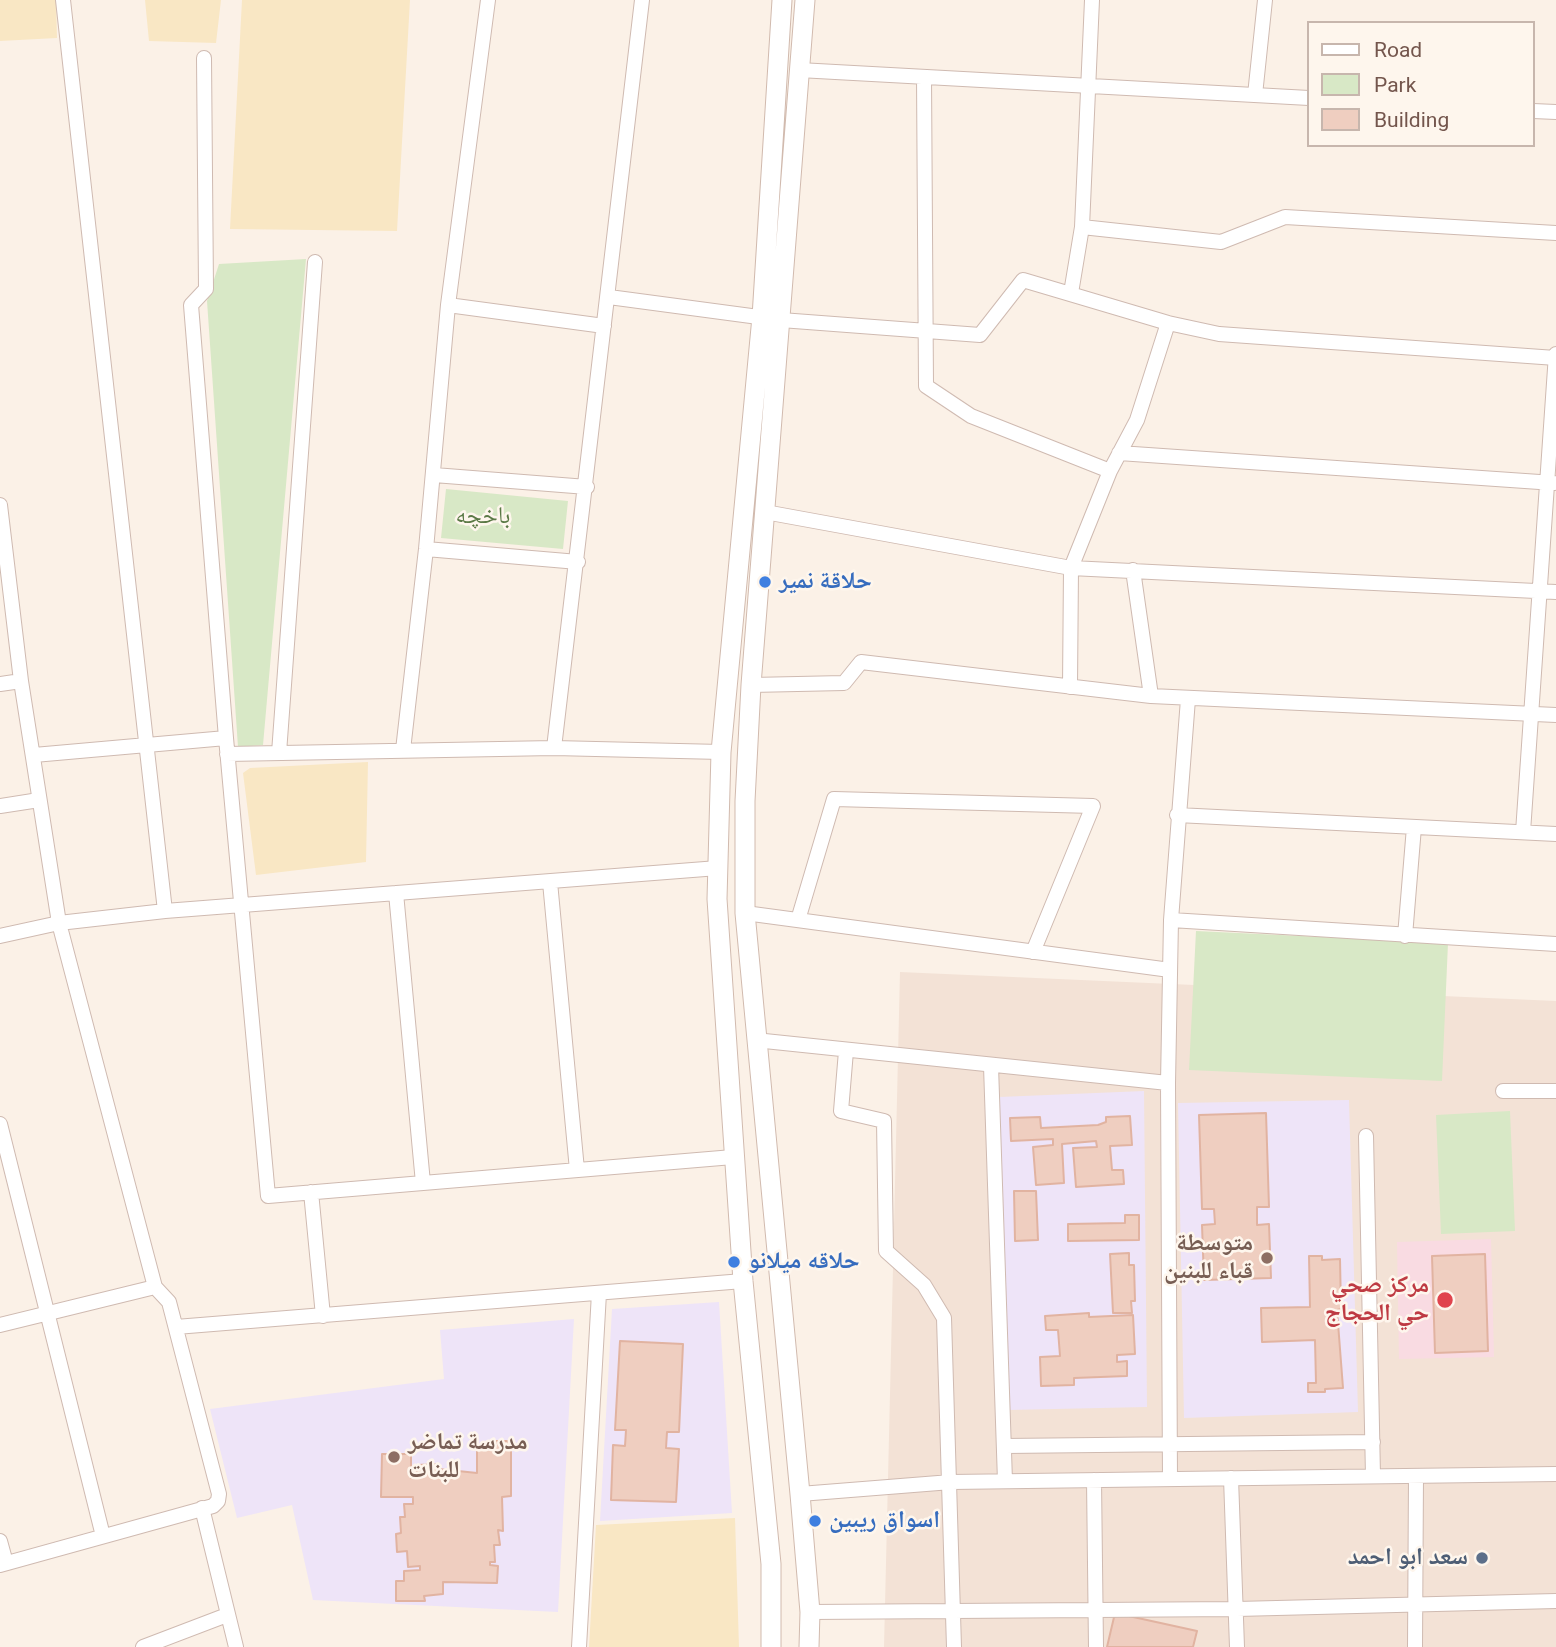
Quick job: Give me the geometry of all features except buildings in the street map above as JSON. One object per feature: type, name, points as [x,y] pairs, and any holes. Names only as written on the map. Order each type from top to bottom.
[{"type":"main road","points":[[771,1647],[771,1564],[733,1157],[718,868],[721,752],[761,317],[782,0]]},
{"type":"main road","points":[[805,0],[751,685],[745,801],[745,913],[800,1494],[810,1612],[808,1647]]},
{"type":"street","points":[[63,0],[166,911]]},
{"type":"street","points":[[403,750],[434,475],[447,305],[488,0]]},
{"type":"street","points":[[554,748],[587,487],[642,0]]},
{"type":"street","points":[[1071,293],[1082,227],[1091,0]]},
{"type":"street","points":[[1255,95],[1265,0]]},
{"type":"street","points":[[204,58],[206,289],[191,305],[227,754],[268,1196],[733,1157]]},
{"type":"street","points":[[799,70],[1308,98]]},
{"type":"street","points":[[924,77],[926,386],[971,416],[1110,471]]},
{"type":"street","points":[[1535,111],[1556,112]]},
{"type":"street","points":[[1082,227],[1221,242],[1285,217],[1556,233]]},
{"type":"street","points":[[279,753],[315,262]]},
{"type":"street","points":[[609,297],[781,320],[980,335],[1023,280],[1168,323],[1219,334],[1556,357],[1552,483],[1540,592],[1523,832]]},
{"type":"street","points":[[447,305],[604,326]]},
{"type":"street","points":[[1070,687],[1071,568],[1110,471],[1137,420],[1168,323]]},
{"type":"street","points":[[1119,453],[1552,483]]},
{"type":"street","points":[[434,475],[587,487]]},
{"type":"street","points":[[0,505],[3,566],[59,923],[155,1287],[169,1302],[219,1494],[218,1501],[213,1506],[3,1564],[0,1541]]},
{"type":"street","points":[[765,512],[1071,568],[1556,592]]},
{"type":"street","points":[[426,549],[578,562]]},
{"type":"street","points":[[1133,570],[1151,696]]},
{"type":"street","points":[[751,685],[844,683],[861,662],[1188,699],[1556,715]]},
{"type":"street","points":[[0,684],[21,681]]},
{"type":"street","points":[[1170,1479],[1168,1083],[1171,920],[1188,699]]},
{"type":"street","points":[[34,755],[226,738]]},
{"type":"street","points":[[227,754],[554,748],[721,752]]},
{"type":"street","points":[[798,920],[834,799],[1093,806],[1033,952]]},
{"type":"street","points":[[0,806],[39,800]]},
{"type":"street","points":[[1177,815],[1556,834]]},
{"type":"street","points":[[1405,936],[1414,827]]},
{"type":"street","points":[[0,936],[59,923],[166,911],[718,868]]},
{"type":"street","points":[[550,882],[577,1170]]},
{"type":"street","points":[[396,893],[423,1183]]},
{"type":"street","points":[[745,913],[1170,970]]},
{"type":"street","points":[[1171,920],[1556,944]]},
{"type":"street","points":[[755,1040],[1168,1083]]},
{"type":"street","points":[[846,1051],[841,1111],[884,1121],[886,1251],[924,1285],[944,1318],[954,1647]]},
{"type":"street","points":[[991,1066],[1005,1481]]},
{"type":"street","points":[[1503,1091],[1556,1091]]},
{"type":"street","points":[[0,1124],[103,1536]]},
{"type":"street","points":[[1366,1136],[1373,1476]]},
{"type":"street","points":[[311,1192],[323,1316]]},
{"type":"street","points":[[176,1327],[743,1281]]},
{"type":"street","points":[[0,1325],[155,1287]]},
{"type":"street","points":[[579,1647],[599,1293]]},
{"type":"street","points":[[1005,1446],[1373,1442]]},
{"type":"street","points":[[800,1494],[951,1482],[1556,1474]]},
{"type":"street","points":[[1415,1647],[1416,1476]]},
{"type":"street","points":[[1231,1478],[1237,1647]]},
{"type":"street","points":[[1094,1480],[1096,1647]]},
{"type":"street","points":[[202,1508],[236,1647]]},
{"type":"street","points":[[810,1612],[1237,1609],[1556,1601]]},
{"type":"street","points":[[143,1647],[227,1615]]},
{"type":"shaded area","points":[[900,972],[1556,1001],[1556,1647],[884,1647]]},
{"type":"shaded area","points":[[1144,1091],[1147,1407],[1008,1410],[999,1097]]},
{"type":"shaded area","name":"متوسطة قباء للبنين","points":[[1349,1100],[1358,1412],[1184,1418],[1178,1103]]},
{"type":"shaded area","name":"مركز صحي حي الحجاج","points":[[1491,1239],[1494,1357],[1399,1359],[1397,1242]]},
{"type":"shaded area","points":[[719,1302],[732,1513],[600,1521],[612,1309]]},
{"type":"shaded area","name":"مدرسة تماضر للبنات","points":[[574,1319],[558,1612],[313,1600],[292,1505],[237,1518],[210,1409],[444,1379],[440,1330]]},
{"type":"green space","points":[[306,259],[263,745],[238,747],[207,301],[219,264]]},
{"type":"green space","name":"باخچە","points":[[446,489],[568,501],[563,549],[441,538]]},
{"type":"green space","points":[[1196,931],[1448,943],[1442,1081],[1189,1070]]},
{"type":"green space","points":[[1510,1111],[1515,1231],[1441,1234],[1436,1115]]},
{"type":"sand","points":[[0,0],[56,0],[57,38],[0,41]]},
{"type":"sand","points":[[145,0],[221,0],[216,43],[149,41]]},
{"type":"sand","points":[[242,0],[410,0],[397,231],[230,229]]},
{"type":"sand","points":[[368,762],[366,862],[256,875],[243,773],[250,768]]},
{"type":"sand","points":[[735,1518],[739,1647],[589,1647],[596,1525]]},
{"type":"place","name":"حلاقة نمير","points":[[765,582]]},
{"type":"place","name":"متوسطة قباء للبنين","points":[[1267,1258]]},
{"type":"place","name":"حلاقه ميلانو","points":[[734,1262]]},
{"type":"place","name":"مركز صحي حي الحجاج","points":[[1445,1300]]},
{"type":"place","name":"مدرسة تماضر للبنات","points":[[394,1457]]},
{"type":"place","name":"اسواق ريبين","points":[[815,1521]]},
{"type":"place","name":"سعد ابو احمد","points":[[1482,1558]]}]
